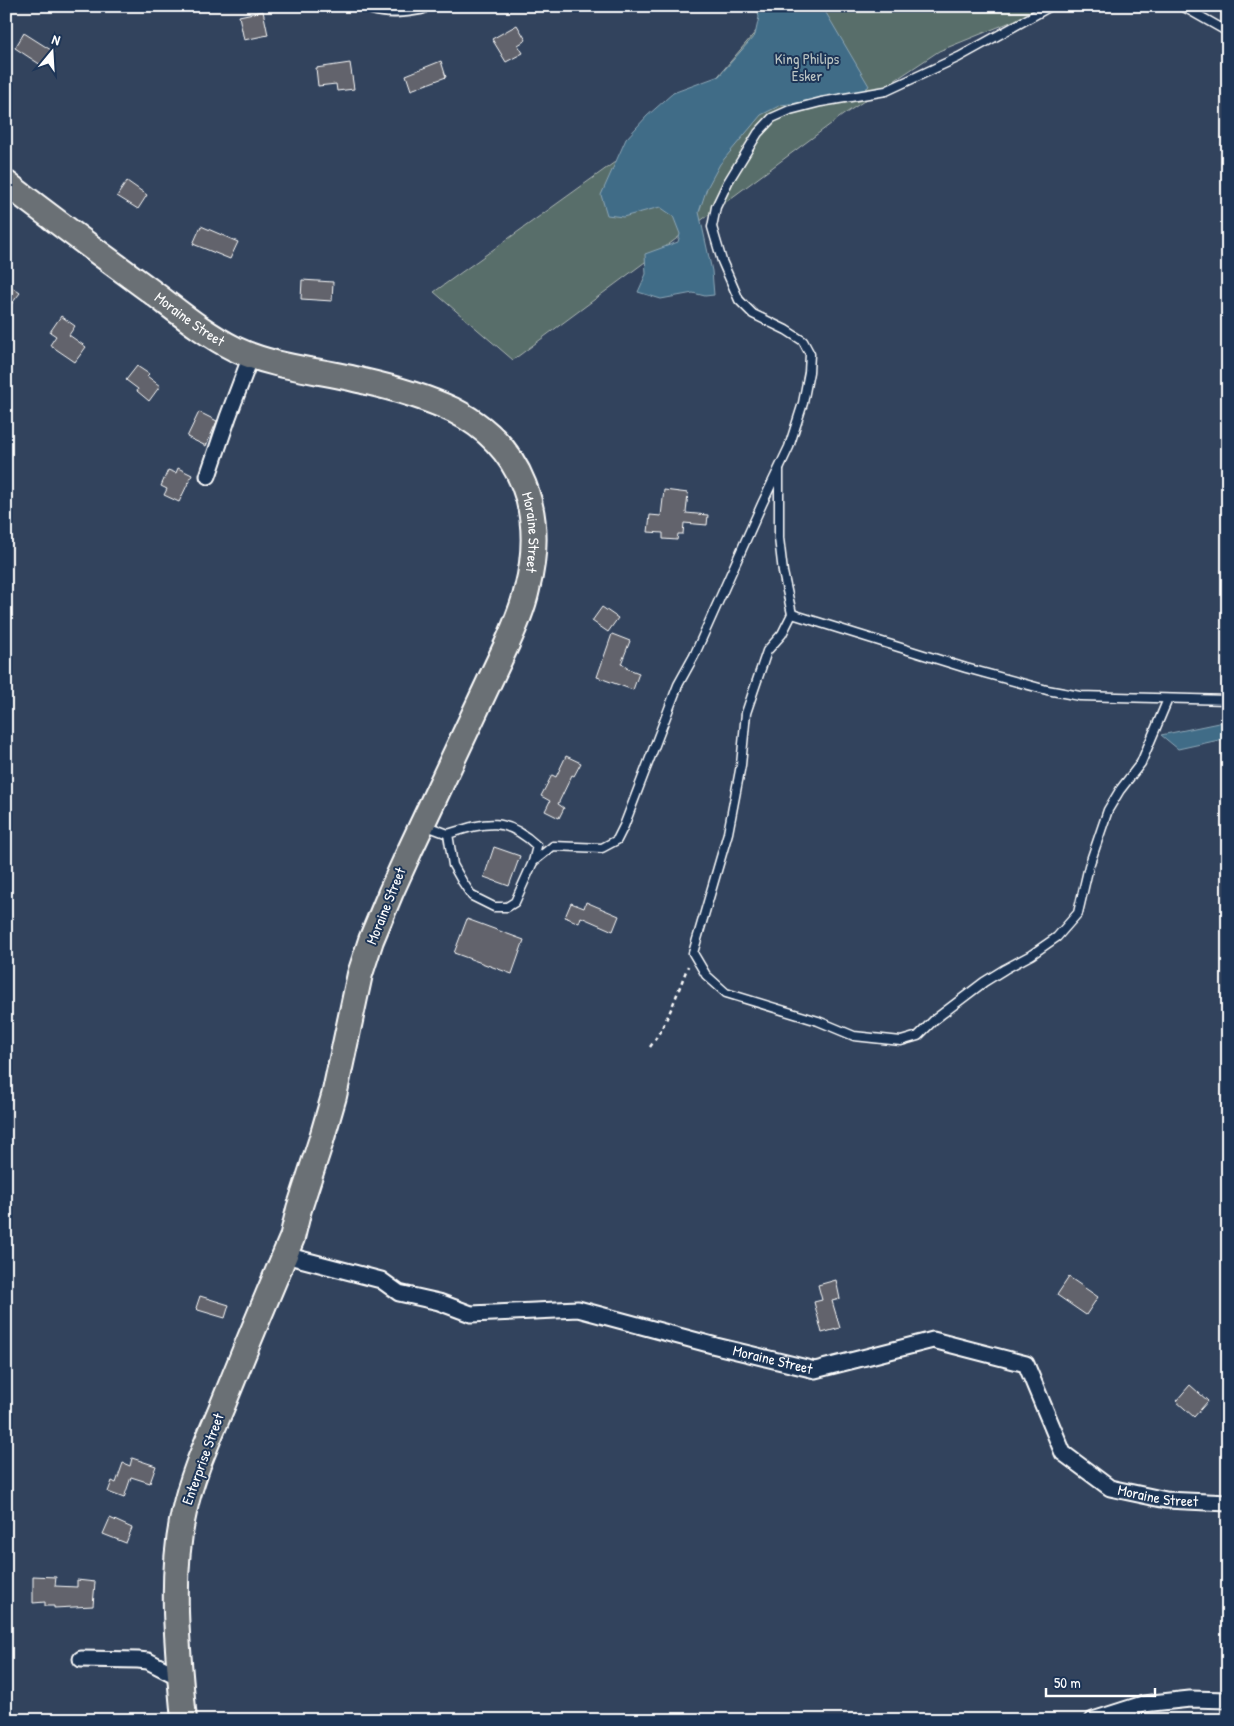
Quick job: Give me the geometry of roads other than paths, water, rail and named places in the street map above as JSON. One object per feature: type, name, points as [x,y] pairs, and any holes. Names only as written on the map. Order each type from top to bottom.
[{"type":"main road","name":"Moraine Street","points":[[6,183],[188,319],[232,348],[251,356],[302,369],[399,390],[453,410],[471,421],[504,448],[523,480],[529,498],[533,534],[532,566],[528,588],[507,644],[390,892],[363,965],[334,1096],[288,1248]]},
{"type":"main road","name":"Enterprise Street","points":[[184,1720],[180,1678],[176,1575],[184,1513],[189,1491],[205,1448],[288,1248]]},
{"type":"street","points":[[372,6],[380,9],[400,10],[421,6]]},
{"type":"street","points":[[208,476],[251,356]]},
{"type":"street","name":"Moraine Street","points":[[288,1248],[381,1280],[399,1293],[439,1302],[471,1314],[578,1309],[815,1370],[933,1340],[1017,1361],[1026,1364],[1063,1453],[1110,1488],[1166,1500],[1228,1503]]},
{"type":"street","points":[[81,1659],[148,1661],[180,1678]]},
{"type":"street","points":[[1096,1719],[1143,1704],[1190,1699],[1228,1700]]},
{"type":"lane","points":[[533,862],[553,846],[602,848],[617,840],[678,685],[694,656],[789,447],[803,403],[809,372],[810,354],[803,341],[786,330],[753,314],[739,300],[722,261],[712,227],[716,207],[742,157],[758,133],[772,118],[790,110],[821,102],[886,91],[959,57],[1050,6]]},
{"type":"lane","points":[[1182,6],[1228,32]]},
{"type":"lane","points":[[779,468],[779,538],[783,572],[792,614],[782,634],[767,651],[746,714],[741,765],[728,833],[693,953],[706,975],[726,993],[818,1021],[854,1036],[901,1041],[918,1036],[934,1020],[984,982],[1031,955],[1057,937],[1078,913],[1089,866],[1108,810],[1120,790],[1141,763],[1168,698]]},
{"type":"lane","points":[[792,614],[966,668],[1047,690],[1080,696],[1228,700]]},
{"type":"lane","points":[[422,824],[448,834],[481,824],[504,825],[526,836],[537,846],[533,862],[515,902],[507,908],[494,907],[472,896],[453,865],[448,834]]},
{"type":"water","points":[[756,6],[822,6],[869,86],[858,95],[781,105],[761,115],[720,164],[707,188],[699,212],[712,271],[714,295],[705,296],[693,293],[661,299],[638,292],[646,274],[645,254],[678,242],[680,234],[673,216],[660,207],[623,217],[607,215],[601,195],[626,139],[647,116],[673,93],[719,76],[755,35],[759,17]]},
{"type":"water","points":[[1228,721],[1228,738],[1178,749],[1161,735]]},
{"type":"park label","name":"King Philips Esker","points":[[807,68]]}]
